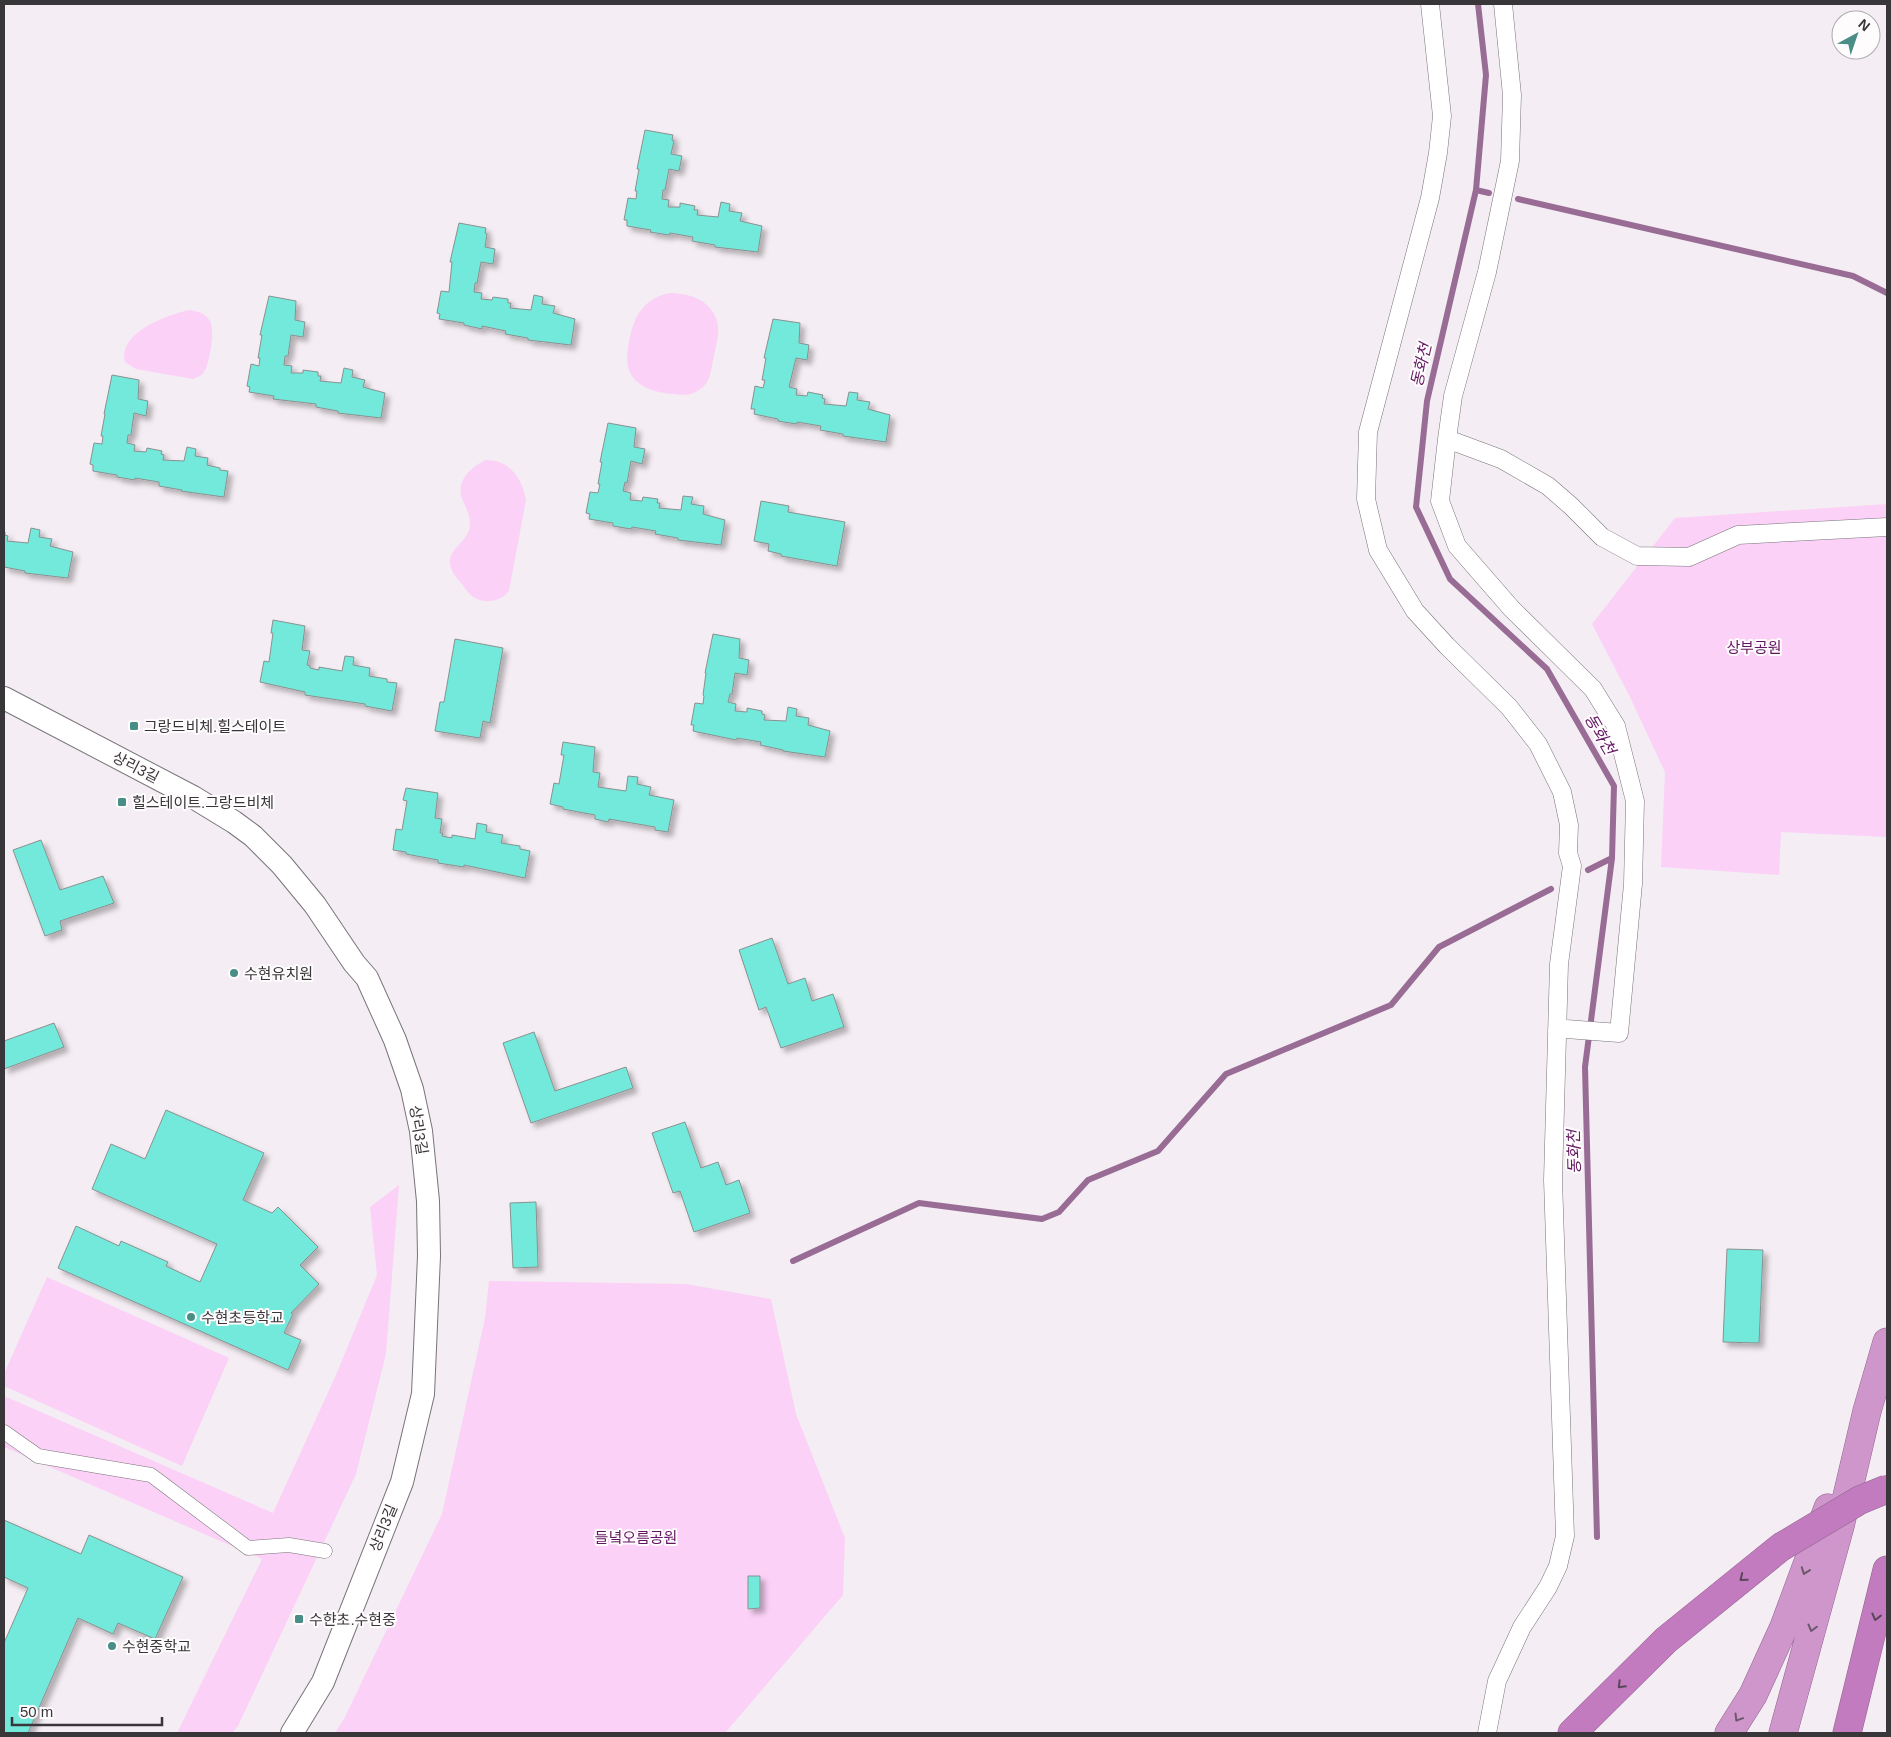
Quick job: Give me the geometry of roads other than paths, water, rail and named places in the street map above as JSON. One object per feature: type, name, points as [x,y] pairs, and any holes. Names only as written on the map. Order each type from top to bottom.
[{"type":"highway","points":[[1783,1733],[1840,1526],[1867,1411],[1887,1342]]},
{"type":"highway","points":[[1729,1733],[1753,1695],[1784,1627],[1867,1411]]},
{"type":"highway","points":[[1572,1733],[1666,1640],[1781,1547],[1860,1500],[1887,1490]]},
{"type":"highway","points":[[1847,1733],[1887,1570]]},
{"type":"street","points":[[1430,4],[1442,116],[1438,153],[1430,198],[1368,432],[1366,499],[1378,550],[1415,611],[1446,646],[1509,707],[1538,744],[1562,792],[1568,825],[1568,853],[1572,866],[1559,964],[1561,1030],[1553,1180],[1565,1536],[1558,1566],[1548,1587],[1522,1626],[1497,1681],[1486,1733]]},
{"type":"street","points":[[1503,4],[1512,95],[1510,161],[1487,272],[1453,396],[1440,501],[1457,546],[1511,608],[1593,689],[1616,726],[1635,802],[1633,884],[1619,1034],[1561,1030]]},
{"type":"street","points":[[1447,439],[1501,459],[1548,486],[1572,506],[1602,537],[1638,556],[1689,557],[1738,535],[1887,527]]},
{"type":"street","name":"상리3길","points":[[4,698],[194,797],[253,836],[282,865],[315,906],[354,963],[367,978],[395,1040],[412,1090],[421,1131],[428,1201],[429,1256],[423,1394],[402,1482],[323,1682],[292,1733]]},
{"type":"street","points":[[4,1432],[38,1456],[151,1475],[248,1548],[290,1545],[325,1551]]},
{"type":"waterway","name":"동화천","points":[[1478,4],[1486,75],[1476,190],[1427,401],[1416,507],[1450,579],[1547,669],[1614,786],[1612,858],[1585,1067],[1597,1537]]},
{"type":"waterway","points":[[1476,190],[1489,193]]},
{"type":"waterway","points":[[1518,199],[1853,276],[1887,293]]},
{"type":"waterway","points":[[1588,870],[1612,858]]},
{"type":"waterway","points":[[793,1261],[919,1203],[1042,1219],[1059,1212],[1088,1180],[1158,1151],[1226,1074],[1391,1005],[1439,947],[1551,889]]},
{"type":"place","name":"그랑드비체.힐스테이트","points":[[134,726]]},
{"type":"place","name":"힐스테이트.그랑드비체","points":[[122,802]]},
{"type":"place","name":"수현유치원","points":[[234,973]]},
{"type":"place","name":"수현초등학교","points":[[191,1317]]},
{"type":"place","name":"수햔초.수현중","points":[[299,1619]]},
{"type":"place","name":"수현중학교","points":[[112,1646]]},
{"type":"park label","name":"상부공원","points":[[1754,647]]},
{"type":"park label","name":"들녘오름공원","points":[[636,1537]]}]
